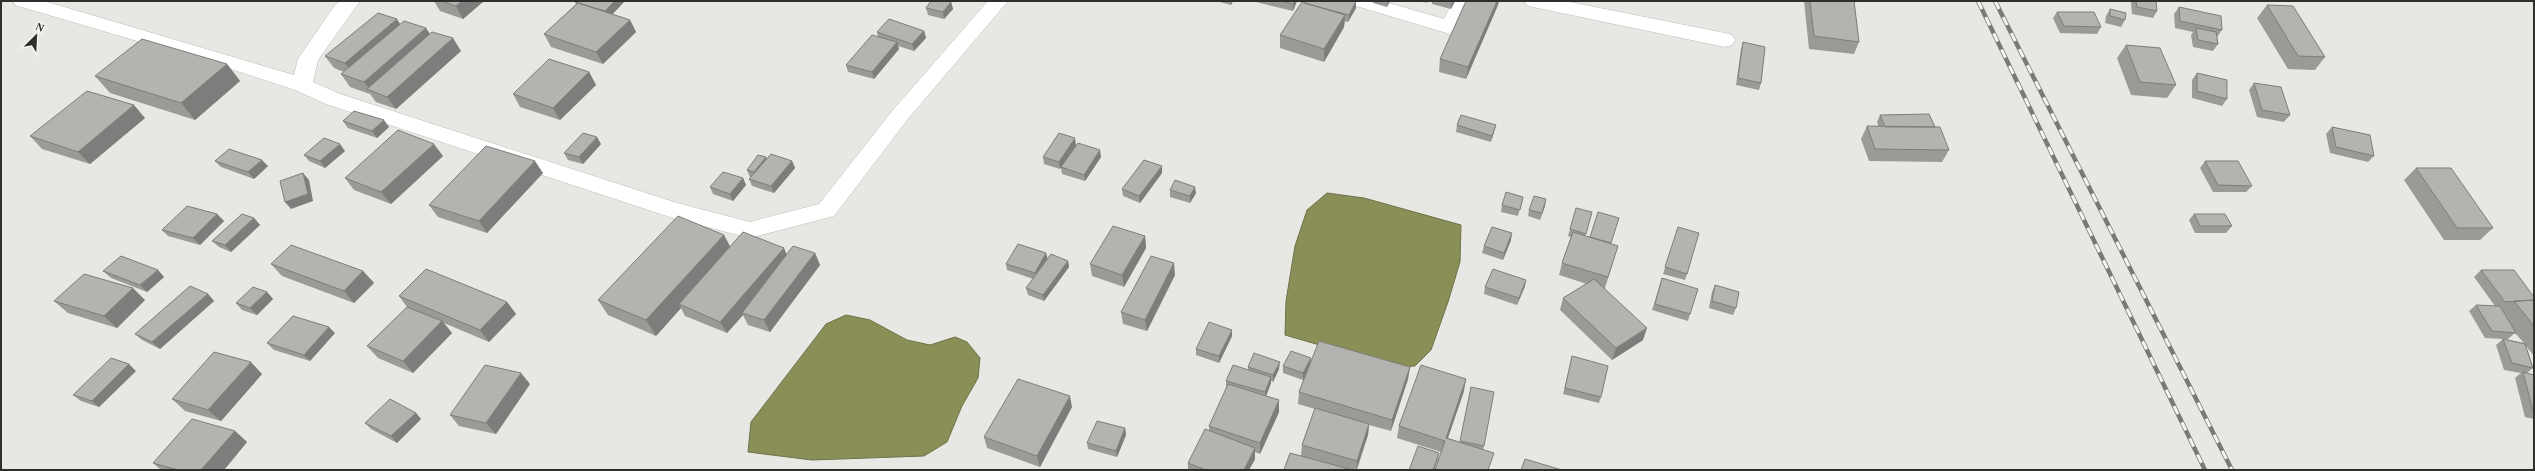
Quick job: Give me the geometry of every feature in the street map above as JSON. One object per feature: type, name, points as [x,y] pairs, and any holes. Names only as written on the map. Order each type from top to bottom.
[{"type":"street","points":[[22,1],[229,60],[302,85],[333,99],[661,206],[750,230],[826,210],[900,115],[999,1]]},
{"type":"street","points":[[302,85],[308,59],[342,10],[351,1]]},
{"type":"street","points":[[1360,1],[1450,27],[1462,1]]},
{"type":"street","points":[[1532,1],[1725,40]]},
{"type":"shaded area","points":[[1327,193],[1364,198],[1461,225],[1460,262],[1448,302],[1431,350],[1415,366],[1395,367],[1285,335],[1286,301],[1295,246],[1307,210]]},
{"type":"shaded area","points":[[846,315],[870,320],[907,340],[930,345],[955,337],[967,342],[980,358],[978,378],[962,406],[947,442],[924,456],[812,460],[748,452],[751,422],[826,324]]},
{"type":"building","points":[[441,1],[462,1],[456,6]]},
{"type":"building","points":[[615,1],[605,11],[575,2]]},
{"type":"building","points":[[931,1],[951,2],[943,12],[926,8]]},
{"type":"building","points":[[1281,1],[1294,1],[1293,4]]},
{"type":"building","points":[[1305,1],[1356,1],[1349,15],[1304,3]]},
{"type":"building","points":[[1466,1],[1497,1],[1468,67],[1440,59]]},
{"type":"building","points":[[1810,1],[1854,1],[1859,42],[1814,36]]},
{"type":"building","points":[[2136,1],[2156,1],[2157,11],[2137,7]]},
{"type":"building","points":[[1302,2],[1345,15],[1324,49],[1280,35]]},
{"type":"building","points":[[578,3],[630,20],[596,52],[544,34]]},
{"type":"building","points":[[2267,5],[2293,6],[2325,57],[2298,56]]},
{"type":"building","points":[[2179,7],[2221,16],[2222,30],[2180,21]]},
{"type":"building","points":[[2110,9],[2126,13],[2125,20],[2110,16]]},
{"type":"building","points":[[2057,12],[2094,12],[2101,27],[2064,26]]},
{"type":"building","points":[[378,13],[397,19],[345,63],[325,56]]},
{"type":"building","points":[[889,19],[924,31],[912,44],[877,32]]},
{"type":"building","points":[[404,21],[426,28],[364,82],[341,74]]},
{"type":"building","points":[[2196,28],[2216,32],[2218,44],[2198,40]]},
{"type":"building","points":[[432,32],[453,38],[387,97],[367,89]]},
{"type":"building","points":[[872,35],[897,42],[872,72],[846,65]]},
{"type":"building","points":[[142,39],[227,64],[181,103],[95,76]]},
{"type":"building","points":[[1743,42],[1765,47],[1761,83],[1738,78]]},
{"type":"building","points":[[2126,45],[2160,48],[2176,85],[2140,82]]},
{"type":"building","points":[[549,59],[589,72],[553,108],[513,94]]},
{"type":"building","points":[[2197,73],[2227,80],[2227,99],[2197,91]]},
{"type":"building","points":[[2254,83],[2281,87],[2290,115],[2262,110]]},
{"type":"building","points":[[87,91],[134,105],[78,152],[30,136]]},
{"type":"building","points":[[354,111],[384,120],[372,131],[343,121]]},
{"type":"building","points":[[1929,114],[1935,127],[1885,127],[1880,115]]},
{"type":"building","points":[[1461,115],[1496,125],[1492,136],[1457,125]]},
{"type":"building","points":[[1867,126],[1940,127],[1949,150],[1875,149]]},
{"type":"building","points":[[2332,127],[2370,135],[2374,156],[2336,147]]},
{"type":"building","points":[[398,130],[434,144],[381,192],[345,178]]},
{"type":"building","points":[[583,133],[597,137],[579,157],[564,153]]},
{"type":"building","points":[[1059,133],[1075,138],[1059,162],[1043,157]]},
{"type":"building","points":[[324,138],[340,144],[320,161],[304,155]]},
{"type":"building","points":[[1078,143],[1100,150],[1084,175],[1061,167]]},
{"type":"building","points":[[486,146],[535,161],[479,221],[429,205]]},
{"type":"building","points":[[229,149],[262,160],[248,172],[215,161]]},
{"type":"building","points":[[771,154],[792,161],[771,186],[749,179]]},
{"type":"building","points":[[758,155],[766,157],[754,172],[747,170]]},
{"type":"building","points":[[1144,160],[1162,166],[1139,196],[1122,189]]},
{"type":"building","points":[[2205,161],[2238,161],[2252,186],[2218,185]]},
{"type":"building","points":[[2416,168],[2451,168],[2493,228],[2457,228]]},
{"type":"building","points":[[723,172],[743,178],[730,194],[710,187]]},
{"type":"building","points":[[303,173],[308,194],[285,202],[280,181]]},
{"type":"building","points":[[1175,180],[1195,187],[1190,196],[1170,190]]},
{"type":"building","points":[[1506,192],[1523,197],[1520,210],[1502,205]]},
{"type":"building","points":[[1534,196],[1546,199],[1542,213],[1529,210]]},
{"type":"building","points":[[187,206],[217,214],[193,238],[162,230]]},
{"type":"building","points":[[1576,208],[1592,212],[1586,234],[1570,229]]},
{"type":"building","points":[[1598,212],[1619,218],[1611,243],[1590,237]]},
{"type":"building","points":[[242,214],[254,218],[225,245],[212,241]]},
{"type":"building","points":[[2194,214],[2225,214],[2232,226],[2200,226]]},
{"type":"building","points":[[678,216],[724,235],[646,320],[598,300]]},
{"type":"building","points":[[1113,226],[1145,236],[1122,275],[1090,264]]},
{"type":"building","points":[[1492,227],[1512,233],[1504,253],[1484,246]]},
{"type":"building","points":[[1678,227],[1699,233],[1687,274],[1665,267]]},
{"type":"building","points":[[743,232],[784,248],[720,322],[679,304]]},
{"type":"building","points":[[1573,232],[1618,246],[1608,277],[1562,263]]},
{"type":"building","points":[[1018,244],[1046,253],[1035,273],[1006,264]]},
{"type":"building","points":[[291,245],[363,271],[344,291],[271,264]]},
{"type":"building","points":[[793,246],[815,253],[764,320],[742,313]]},
{"type":"building","points":[[1051,254],[1068,261],[1043,295],[1026,288]]},
{"type":"building","points":[[121,256],[158,270],[140,285],[103,271]]},
{"type":"building","points":[[1151,256],[1174,263],[1145,320],[1121,312]]},
{"type":"building","points":[[426,269],[507,302],[480,330],[399,296]]},
{"type":"building","points":[[1493,269],[1526,280],[1519,298],[1485,287]]},
{"type":"building","points":[[2481,270],[2514,270],[2534,297],[2534,300],[2505,302]]},
{"type":"building","points":[[84,274],[133,288],[104,316],[54,301]]},
{"type":"building","points":[[1662,278],[1698,289],[1690,314],[1655,304]]},
{"type":"building","points":[[1594,279],[1647,328],[1616,348],[1563,298]]},
{"type":"building","points":[[1715,285],[1739,292],[1736,308],[1712,301]]},
{"type":"building","points":[[190,286],[208,294],[152,342],[135,334]]},
{"type":"building","points":[[253,287],[267,292],[250,308],[236,303]]},
{"type":"building","points":[[2534,300],[2534,326],[2514,301]]},
{"type":"building","points":[[2476,305],[2500,306],[2516,333],[2492,331]]},
{"type":"building","points":[[407,307],[442,321],[403,361],[367,346]]},
{"type":"building","points":[[293,316],[329,327],[304,355],[267,343]]},
{"type":"building","points":[[1209,322],[1232,330],[1219,356],[1196,349]]},
{"type":"building","points":[[2503,339],[2525,344],[2533,368],[2512,363]]},
{"type":"building","points":[[1319,341],[1410,367],[1392,420],[1299,392]]},
{"type":"building","points":[[1291,351],[1311,358],[1303,373],[1283,366]]},
{"type":"building","points":[[214,352],[251,362],[208,410],[172,399]]},
{"type":"building","points":[[1254,353],[1280,362],[1273,375],[1248,367]]},
{"type":"building","points":[[1572,356],[1608,366],[1601,397],[1565,388]]},
{"type":"building","points":[[111,358],[129,364],[92,401],[73,395]]},
{"type":"building","points":[[485,365],[521,373],[486,423],[450,415]]},
{"type":"building","points":[[1233,365],[1271,377],[1265,392],[1226,381]]},
{"type":"building","points":[[1421,365],[1466,379],[1446,438],[1494,453],[1488,470],[1435,470],[1445,441],[1399,426]]},
{"type":"building","points":[[2523,372],[2534,375],[2534,411],[2533,411]]},
{"type":"building","points":[[1018,379],[1070,396],[1037,456],[984,437]]},
{"type":"building","points":[[1228,384],[1279,400],[1260,443],[1209,426]]},
{"type":"building","points":[[1471,387],[1494,392],[1484,446],[1460,441]]},
{"type":"building","points":[[390,399],[416,413],[391,436],[365,423]]},
{"type":"building","points":[[1315,408],[1369,424],[1357,461],[1302,445]]},
{"type":"building","points":[[192,419],[235,431],[201,470],[178,470],[153,463]]},
{"type":"building","points":[[1097,421],[1125,428],[1116,451],[1087,443]]},
{"type":"building","points":[[1205,429],[1255,448],[1244,470],[1206,470],[1188,463]]},
{"type":"building","points":[[1418,446],[1439,453],[1433,470],[1409,470]]},
{"type":"building","points":[[1290,453],[1349,469],[1284,470]]},
{"type":"building","points":[[1525,459],[1562,470],[1521,470]]},
{"type":"railway","points":[[1978,1],[2205,470]]},
{"type":"railway","points":[[1995,1],[2232,470]]}]
